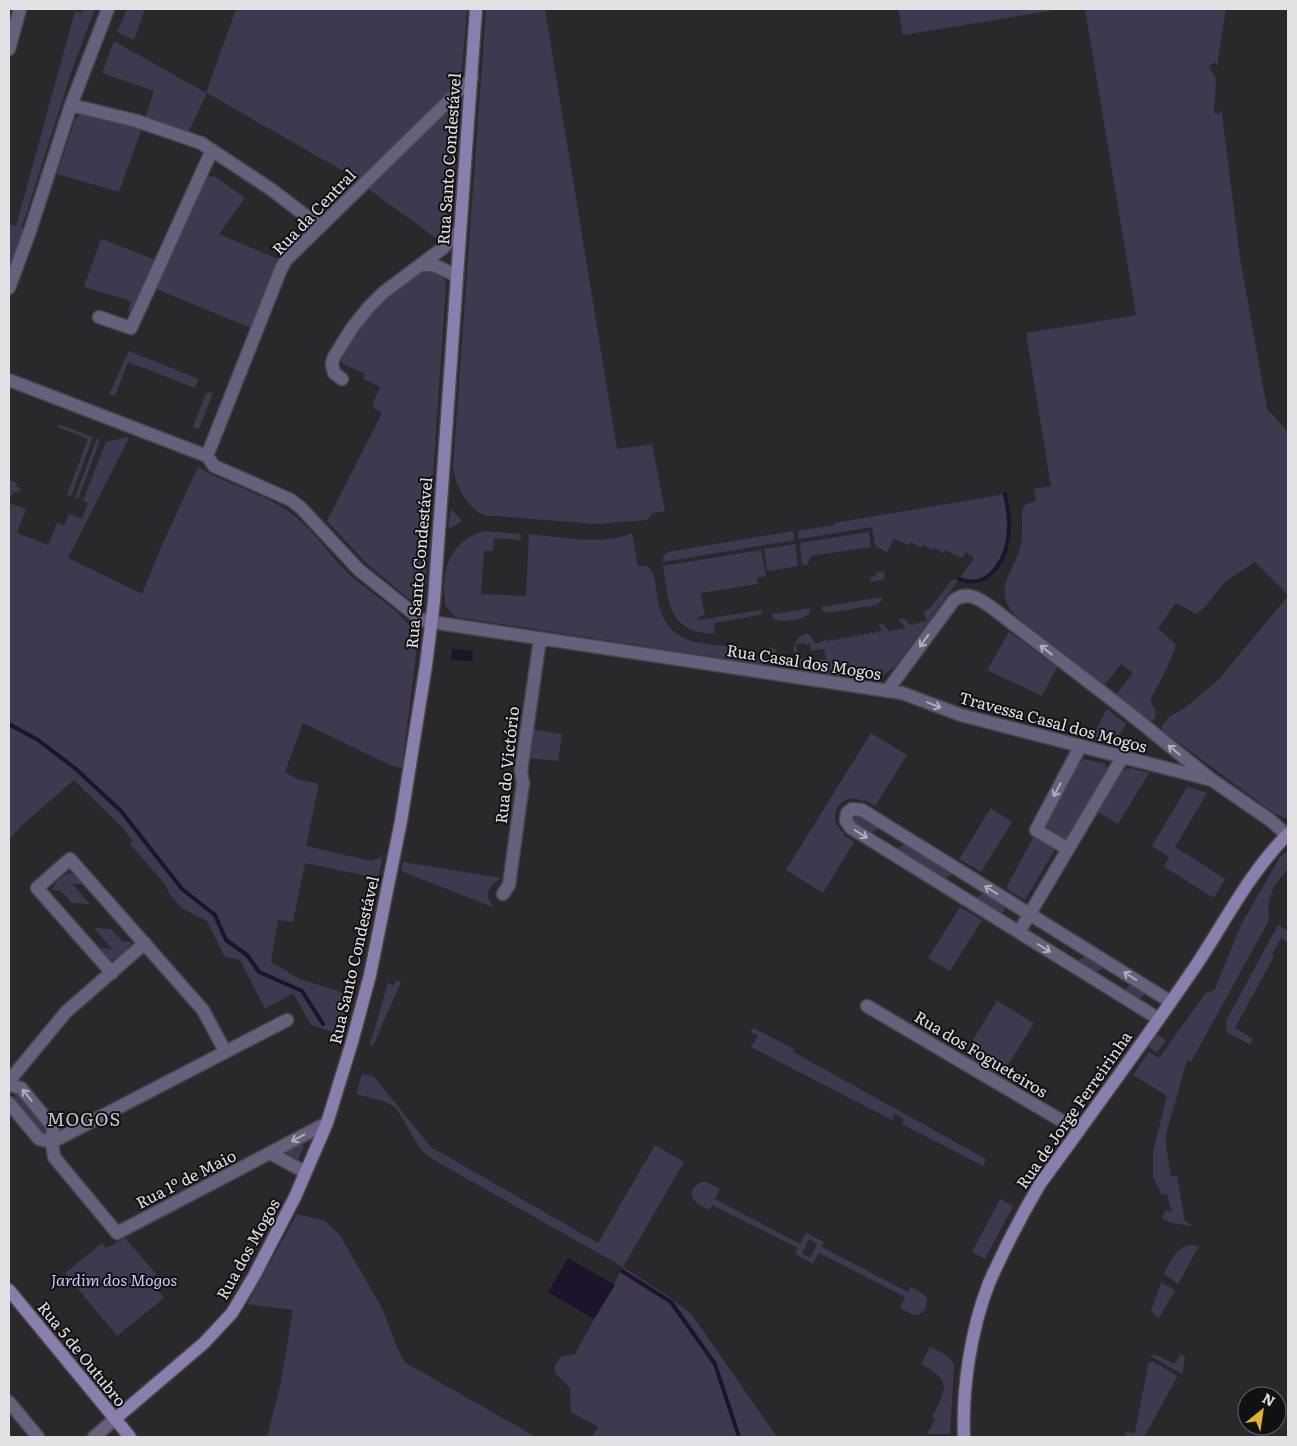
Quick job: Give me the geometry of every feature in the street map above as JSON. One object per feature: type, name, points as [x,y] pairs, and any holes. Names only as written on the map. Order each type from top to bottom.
[{"type":"street","points":[[9,49],[20,9]]},
{"type":"street","points":[[9,288],[30,231],[71,105],[108,9]]},
{"type":"street","name":"Rua Santo Condestável","points":[[331,1110],[372,968],[401,821],[432,623],[476,9]]},
{"type":"street","name":"Rua da Central","points":[[207,456],[286,260],[472,78]]},
{"type":"street","points":[[71,105],[137,121],[201,143],[272,190],[319,226]]},
{"type":"street","points":[[100,317],[132,328],[212,150]]},
{"type":"street","points":[[342,379],[334,373],[332,363],[337,351],[352,328],[384,292],[443,248],[460,230]]},
{"type":"street","points":[[421,265],[434,265],[457,276]]},
{"type":"street","points":[[9,380],[207,456],[214,466],[290,500],[301,508],[359,570],[419,618],[432,623]]},
{"type":"street","name":"Rua Casal dos Mogos","points":[[432,623],[887,691],[954,600],[961,596],[975,597],[991,607],[1124,709],[1212,780],[1270,820],[1288,835]]},
{"type":"street","name":"Rua do Victório","points":[[503,894],[509,885],[523,783],[521,771],[540,639]]},
{"type":"street","name":"Travessa Casal dos Mogos","points":[[887,691],[916,698],[960,715],[1212,780]]},
{"type":"street","points":[[1068,849],[1036,830],[1080,747]]},
{"type":"street","points":[[1019,932],[1122,758]]},
{"type":"street","points":[[1159,1019],[851,828],[846,821],[847,813],[852,809],[862,810],[1171,1002]]},
{"type":"street","name":"Rua de Jorge Ferreirinha","points":[[964,1437],[970,1354],[988,1285],[1006,1245],[1040,1184],[1171,1002],[1250,880],[1288,835]]},
{"type":"street","points":[[112,973],[37,888],[70,859],[203,1010],[225,1051]]},
{"type":"street","points":[[52,1142],[54,1128],[21,1088],[9,1083],[66,1012],[145,943]]},
{"type":"street","name":"Rua dos Fogueteiros","points":[[867,1006],[1078,1131]]},
{"type":"street","points":[[9,1103],[39,1140],[52,1142],[287,1020]]},
{"type":"street","name":"Rua dos Mogos","points":[[115,1419],[204,1344],[232,1313],[254,1276],[295,1196],[331,1110]]},
{"type":"street","name":"Rua 1º de Maio","points":[[52,1142],[54,1157],[117,1233],[326,1123]]},
{"type":"street","points":[[270,1153],[305,1172]]},
{"type":"street","name":"Rua 5 de Outubro","points":[[9,1290],[130,1437]]},
{"type":"street","points":[[9,1402],[38,1437]]},
{"type":"street","points":[[94,1437],[115,1419]]},
{"type":"green space","points":[[83,9],[95,9],[73,67],[22,227],[24,229],[9,269],[9,224],[16,226],[75,11],[81,13]]},
{"type":"green space","points":[[127,9],[145,9],[134,40],[117,32]]},
{"type":"green space","points":[[236,9],[467,9],[461,79],[459,84],[359,180],[207,93],[188,133],[145,118],[154,91],[102,73],[114,41],[206,93]]},
{"type":"green space","points":[[486,9],[545,9],[617,449],[652,444],[665,511],[653,513],[647,520],[596,524],[488,516],[473,508],[467,501],[461,493],[454,475],[453,467]]},
{"type":"green space","points":[[898,9],[1061,9],[903,35]]},
{"type":"green space","points":[[1085,9],[1226,9],[1217,66],[1215,62],[1209,66],[1216,79],[1214,113],[1220,114],[1221,107],[1240,258],[1267,409],[1288,432],[1288,595],[1254,561],[1225,582],[1205,607],[1196,614],[1176,603],[1158,628],[1175,644],[1175,648],[1151,698],[1156,712],[1152,722],[1116,695],[1133,673],[1121,664],[1104,686],[1016,616],[1005,597],[1006,580],[1021,544],[1023,508],[1026,504],[1036,501],[1034,489],[1051,486],[1026,333],[1136,315]]},
{"type":"green space","points":[[446,110],[457,113],[459,120],[450,221],[448,229],[440,241],[367,188]]},
{"type":"green space","points":[[84,114],[142,128],[119,192],[57,174],[75,120],[78,116]]},
{"type":"green space","points":[[209,176],[215,177],[245,198],[219,234],[278,259],[251,328],[156,289],[205,179]]},
{"type":"green space","points":[[101,239],[156,260],[132,312],[128,311],[131,301],[84,287]]},
{"type":"green space","points":[[425,272],[435,272],[443,275],[446,285],[424,605],[420,608],[366,563],[327,521],[382,413],[373,408],[373,403],[380,387],[363,379],[365,374],[343,364],[340,358],[359,327],[377,306],[410,279]]},
{"type":"green space","points":[[129,351],[199,379],[195,388],[128,362],[115,396],[109,394]]},
{"type":"green space","points":[[206,393],[213,393],[199,429],[193,427]]},
{"type":"green space","points":[[59,424],[93,437],[71,496],[67,495],[88,439],[58,427]]},
{"type":"green space","points":[[97,438],[100,440],[78,499],[75,498]]},
{"type":"green space","points":[[129,438],[68,558],[142,594],[198,467],[222,480],[273,502],[296,517],[312,532],[349,574],[398,613],[418,638],[402,768],[390,765],[303,723],[285,772],[297,779],[319,784],[306,846],[371,861],[380,858],[383,853],[377,884],[372,877],[305,863],[293,922],[278,920],[271,962],[300,979],[350,995],[339,1034],[311,1025],[293,993],[265,1009],[240,960],[224,956],[207,921],[183,909],[170,895],[164,883],[130,844],[133,841],[121,826],[74,780],[20,827],[9,840],[9,503],[26,509],[17,533],[48,545],[57,523],[64,526],[69,514],[82,519],[88,503],[83,501],[106,442]]},
{"type":"green space","points":[[9,480],[17,483],[16,486],[21,488],[19,493],[15,491],[11,497],[9,497]]},
{"type":"green space","points":[[1005,494],[1009,524],[1007,547],[998,567],[982,579],[971,581],[959,579],[974,558],[966,552],[962,558],[945,550],[943,553],[934,548],[932,550],[923,545],[921,548],[911,542],[909,545],[894,539],[887,552],[875,546],[872,527],[799,539],[798,531],[834,525],[834,523]]},
{"type":"green space","points":[[451,509],[462,521],[450,528],[448,527]]},
{"type":"green space","points":[[484,531],[521,534],[521,540],[494,538],[493,551],[484,551],[481,594],[526,596],[529,534],[594,540],[620,537],[632,533],[638,566],[647,566],[652,571],[660,609],[665,621],[672,630],[681,637],[703,644],[739,646],[738,656],[768,658],[769,647],[777,652],[771,653],[769,664],[767,665],[456,617],[447,608],[445,603],[444,580],[446,569],[455,550],[463,542]]},
{"type":"green space","points":[[793,531],[794,540],[662,562],[664,555],[668,552]]},
{"type":"green space","points":[[869,532],[871,547],[811,556],[807,565],[802,565],[800,543]]},
{"type":"green space","points":[[795,544],[798,566],[767,571],[764,549]]},
{"type":"green space","points":[[761,550],[766,576],[757,578],[758,584],[700,593],[705,615],[698,617],[699,620],[761,610],[764,614],[715,623],[714,634],[687,628],[679,621],[670,603],[663,566]]},
{"type":"green space","points":[[884,571],[885,579],[871,582],[870,577],[876,576],[876,572]]},
{"type":"green space","points":[[959,579],[898,663],[883,675],[875,678],[857,679],[816,674],[803,669],[796,660],[794,655],[795,644],[802,635],[808,633],[816,644],[826,640],[828,642],[831,639],[833,641],[837,638],[839,640],[843,637],[845,639],[848,636],[850,638],[854,635],[856,637],[860,634],[862,636],[865,633],[867,635],[871,632],[873,634],[877,631],[879,633],[882,630],[878,624],[883,624],[890,632],[900,628],[902,630],[905,627],[898,619],[904,619],[912,626],[916,622],[917,624],[923,622],[927,619],[923,613],[931,607],[951,581]],"holes":[[[805,643],[805,645],[810,644],[811,651],[824,649],[826,659],[807,662],[806,658],[800,659],[799,655],[797,655],[796,644]]]},
{"type":"green space","points":[[1288,596],[1288,819],[1275,814],[1162,730],[1162,725],[1170,716],[1185,708],[1219,679]]},
{"type":"green space","points":[[882,597],[881,602],[876,605],[827,613],[821,607]]},
{"type":"green space","points":[[810,608],[809,614],[806,616],[791,620],[781,621],[773,619],[771,612],[773,614]]},
{"type":"green space","points":[[1009,632],[1057,667],[1042,696],[987,670]]},
{"type":"green space","points":[[1107,709],[1126,724],[1114,745],[1091,739]]},
{"type":"green space","points":[[532,729],[562,734],[558,761],[528,758]]},
{"type":"green space","points":[[871,733],[907,755],[875,806],[865,800],[848,799],[838,807],[835,813],[835,820],[838,827],[844,833],[843,835],[854,842],[823,893],[786,870]]},
{"type":"green space","points":[[1084,759],[1106,764],[1105,766],[1108,768],[1069,837],[1065,839],[1047,828],[1046,825],[1079,761],[1082,762]]},
{"type":"green space","points":[[1130,768],[1149,773],[1118,824],[1098,812],[1123,771]]},
{"type":"green space","points":[[1187,787],[1207,793],[1175,847],[1225,879],[1214,898],[1164,867],[1169,857],[1152,846]]},
{"type":"green space","points":[[991,808],[1012,822],[981,872],[959,859]]},
{"type":"green space","points":[[856,815],[881,827],[869,834],[856,826],[853,820]]},
{"type":"green space","points":[[1034,836],[1055,849],[1025,900],[1006,888]]},
{"type":"green space","points":[[907,843],[955,873],[943,879],[895,850]]},
{"type":"green space","points":[[1288,850],[1288,868],[1273,888],[1268,904],[1269,920],[1191,1062],[1187,1060],[1166,1134],[1166,1146],[1171,1176],[1177,1176],[1185,1221],[1193,1226],[1172,1223],[1162,1218],[1166,1210],[1172,1213],[1167,1194],[1162,1195],[1153,1177],[1153,1151],[1167,1096],[1133,1075],[1149,1052],[1159,1058],[1205,994],[1215,989],[1241,925],[1280,857]]},
{"type":"green space","points":[[403,862],[501,878],[488,892],[489,899],[495,908],[401,871]]},
{"type":"green space","points":[[70,873],[77,875],[85,884],[72,884],[90,904],[72,903],[61,891],[52,890],[59,880]]},
{"type":"green space","points":[[985,892],[1007,905],[1001,915],[974,899]]},
{"type":"green space","points":[[960,907],[982,920],[950,971],[928,958]]},
{"type":"green space","points":[[1278,925],[1288,931],[1288,942],[1281,938],[1272,954],[1274,956],[1235,1028],[1253,1039],[1250,1045],[1227,1032],[1226,1021]]},
{"type":"green space","points":[[94,928],[111,929],[122,941],[132,942],[117,959],[111,960],[99,948],[112,949]]},
{"type":"green space","points":[[1087,955],[1104,968],[1094,973],[1077,961]]},
{"type":"green space","points":[[396,980],[401,982],[373,1046],[370,1045],[388,983],[394,985]]},
{"type":"green space","points":[[1133,983],[1146,991],[1139,1001],[1123,991]]},
{"type":"green space","points":[[997,1001],[1034,1023],[1001,1076],[964,1054]]},
{"type":"green space","points":[[753,1028],[794,1049],[793,1052],[986,1159],[983,1166],[902,1124],[904,1119],[895,1114],[892,1120],[751,1047],[758,1036],[751,1032]]},
{"type":"green space","points":[[1157,1034],[1166,1040],[1157,1053],[1148,1046]]},
{"type":"green space","points":[[362,1074],[374,1077],[431,1147],[598,1243],[655,1145],[684,1162],[623,1267],[434,1160],[421,1150],[396,1108],[386,1102],[356,1094]]},
{"type":"green space","points":[[16,1094],[22,1095],[49,1133],[43,1136],[13,1099]]},
{"type":"green space","points":[[302,1144],[304,1146],[298,1160],[285,1153]]},
{"type":"green space","points":[[707,1182],[720,1189],[715,1199],[800,1244],[806,1233],[824,1242],[822,1247],[908,1292],[911,1287],[923,1294],[927,1299],[926,1309],[919,1315],[913,1315],[900,1308],[905,1297],[819,1253],[813,1264],[795,1254],[798,1248],[712,1205],[709,1210],[698,1204],[693,1198],[692,1192],[699,1183]],"holes":[[[809,1239],[817,1244],[810,1258],[802,1253]]]},
{"type":"green space","points":[[1000,1199],[1013,1206],[985,1259],[972,1252]]},
{"type":"green space","points":[[297,1214],[325,1221],[339,1234],[382,1308],[398,1350],[406,1363],[536,1437],[267,1437],[281,1382],[293,1310],[247,1304]]},
{"type":"green space","name":"Jardim dos Mogos","points":[[125,1238],[156,1274],[148,1279],[164,1298],[117,1336],[65,1273],[102,1243],[106,1248]]},
{"type":"green space","points":[[1190,1245],[1199,1246],[1178,1284],[1164,1274],[1177,1252]]},
{"type":"green space","points":[[623,1267],[668,1296],[692,1315],[777,1437],[592,1437],[598,1427],[571,1412],[570,1388],[555,1373],[555,1365],[561,1357],[575,1354]]},
{"type":"green space","points":[[1161,1283],[1175,1290],[1159,1318],[1151,1311]]},
{"type":"green space","points":[[930,1347],[947,1356],[954,1365],[950,1434],[927,1434],[935,1419],[932,1417],[941,1399],[944,1386],[938,1376],[921,1364]]},
{"type":"green space","points":[[1181,1354],[1185,1357],[1182,1374],[1149,1355],[1156,1355],[1174,1364]]},
{"type":"green space","points":[[1152,1361],[1177,1377],[1144,1437],[1125,1437],[1125,1432],[1135,1433],[1147,1365]]},
{"type":"shaded area","points":[[452,649],[473,652],[473,661],[451,659]]},
{"type":"shaded area","points":[[568,1258],[615,1285],[594,1319],[548,1292]]},
{"type":"waterway","points":[[959,579],[970,581],[980,580],[989,576],[1001,560],[1008,539],[1009,529],[1005,494]]},
{"type":"waterway","points":[[9,724],[38,740],[76,769],[121,811],[182,889],[215,915],[226,940],[247,955],[259,972],[302,991],[323,1024]]},
{"type":"waterway","points":[[622,1271],[671,1302],[715,1364],[739,1437]]},
{"type":"district","name":"MOGOS","points":[[84,1120]]}]
